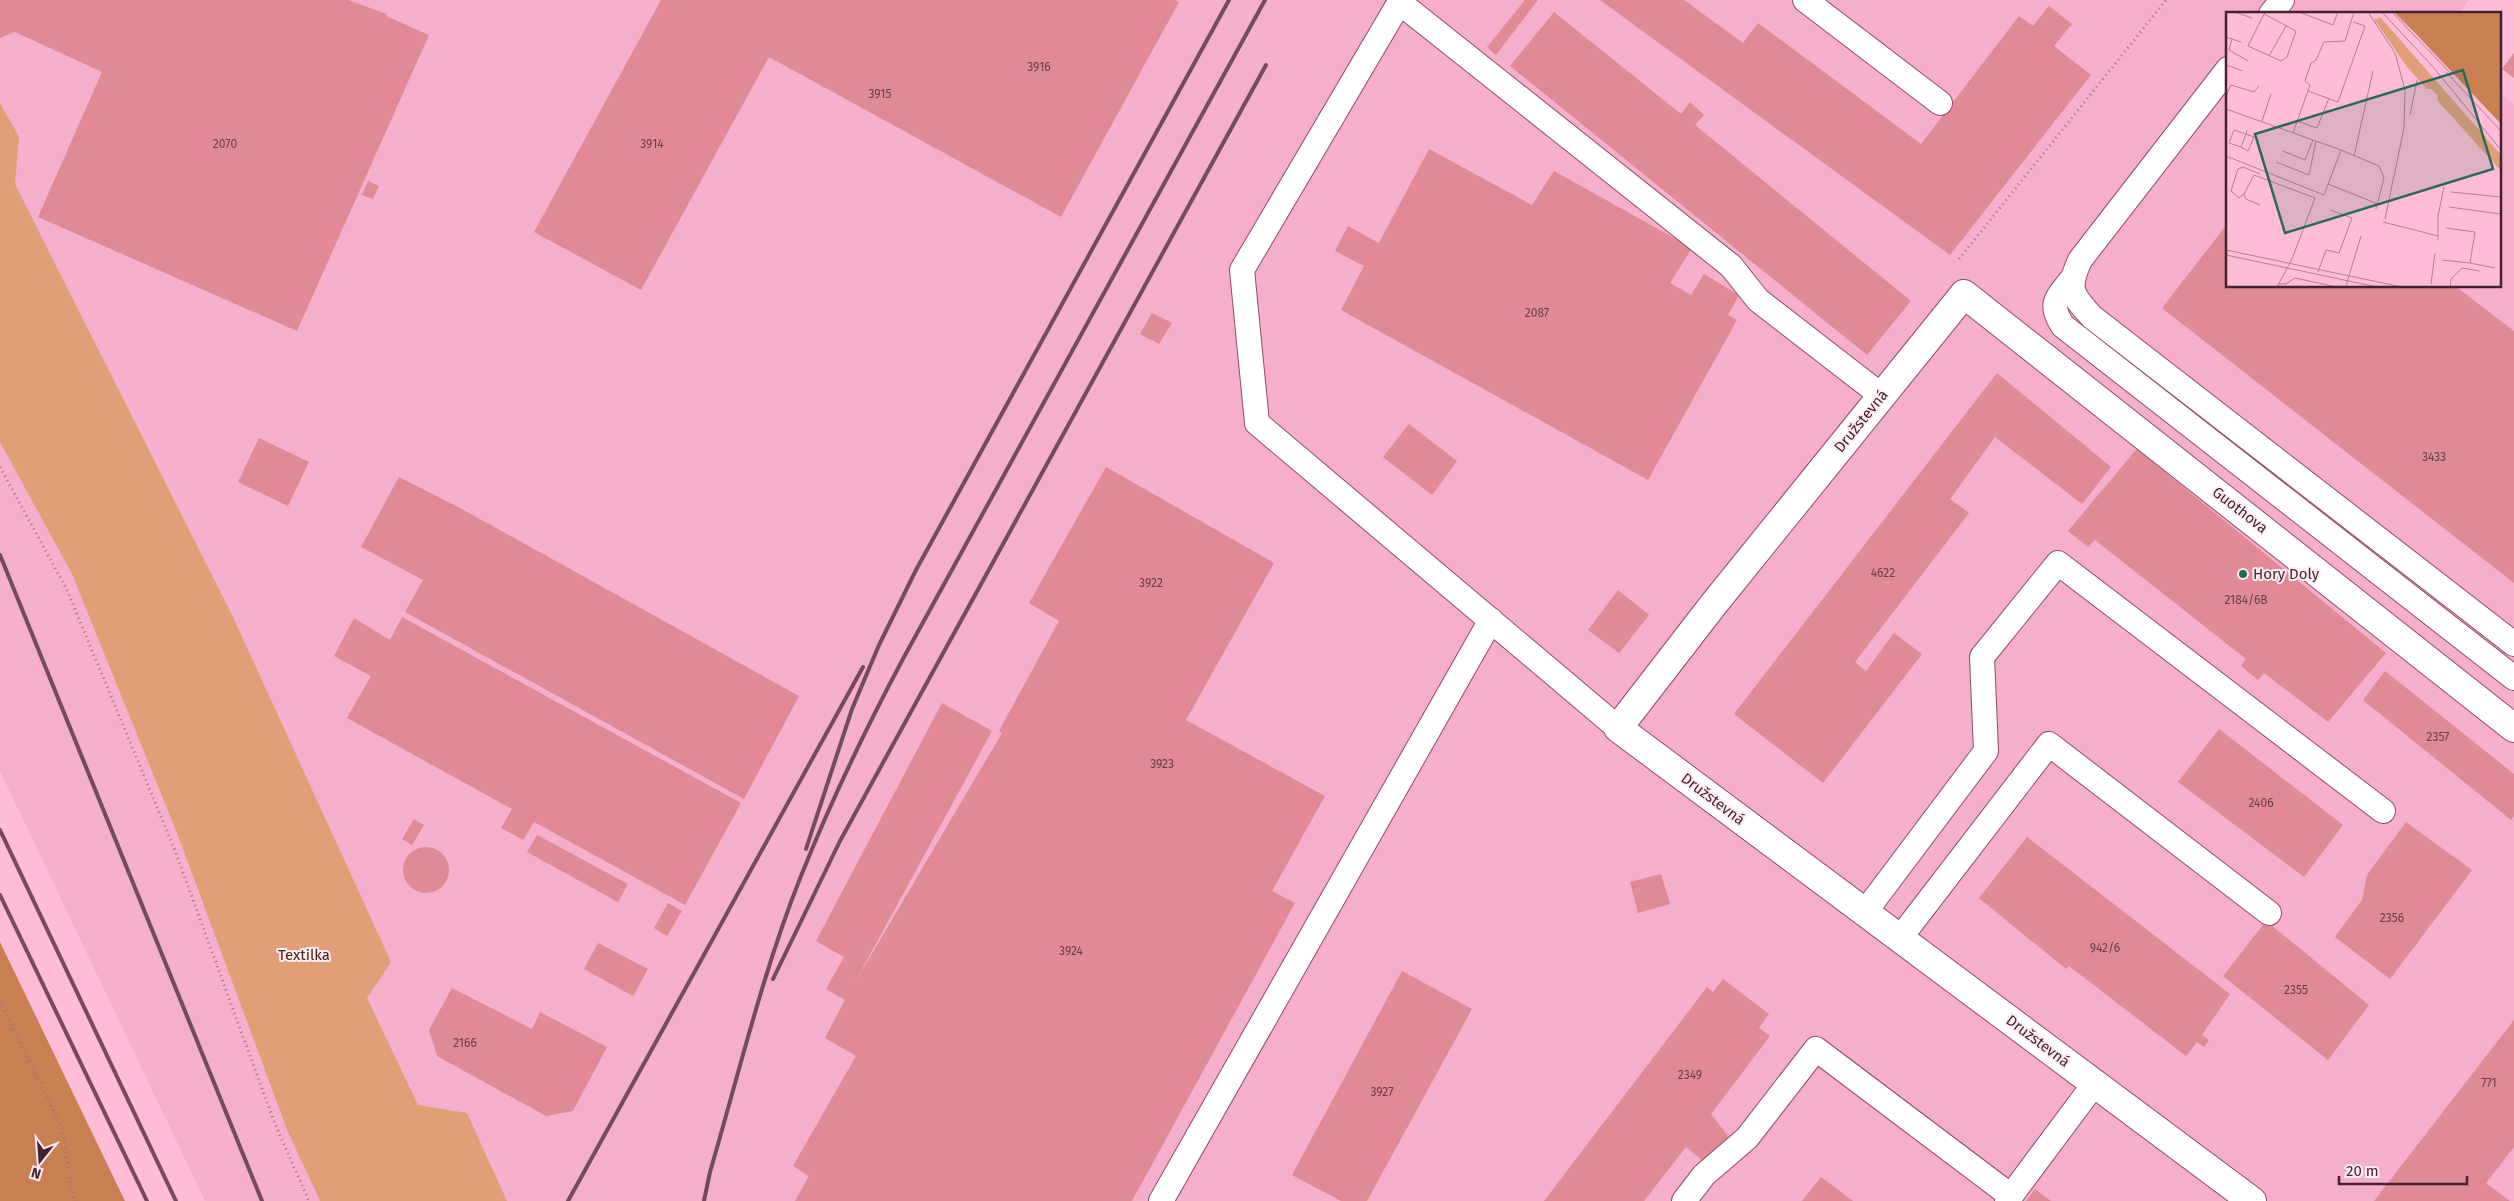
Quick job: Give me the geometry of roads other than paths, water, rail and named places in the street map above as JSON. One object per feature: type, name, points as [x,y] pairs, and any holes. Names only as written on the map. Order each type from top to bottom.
[{"type":"street","name":"Družstevná","points":[[1964,294],[1713,605],[1618,728],[2252,1201]]},
{"type":"street","name":"Guothova","points":[[1964,294],[2514,728]]},
{"type":"lane","points":[[1805,0],[1940,103]]},
{"type":"lane","points":[[2273,12],[2282,0]]},
{"type":"lane","points":[[1618,728],[1257,423],[1242,270],[1400,1],[1731,266],[1758,300],[1882,396]]},
{"type":"lane","points":[[2226,73],[2080,260],[2072,280],[2056,300],[2054,310],[2063,326],[2514,678]]},
{"type":"lane","points":[[2072,280],[2076,299],[2092,318],[2514,644]]},
{"type":"lane","points":[[1865,912],[1986,751],[1982,657],[2058,563],[2383,811]]},
{"type":"lane","points":[[1161,1201],[1491,620]]},
{"type":"lane","points":[[1900,938],[2050,744],[2269,913]]},
{"type":"lane","points":[[1684,1201],[1704,1175],[1747,1138],[1816,1049],[2009,1198],[2095,1083]]},
{"type":"railway","points":[[806,849],[852,709],[879,645],[916,570],[1229,0]]},
{"type":"railway","points":[[704,1201],[710,1172],[752,1022],[775,948],[801,876],[849,765],[904,657],[1265,0]]},
{"type":"railway","points":[[773,979],[840,841],[1266,65]]},
{"type":"railway","points":[[0,555],[262,1201]]},
{"type":"railway","points":[[568,1201],[863,667]]},
{"type":"railway","points":[[0,830],[176,1201]]},
{"type":"railway","points":[[0,895],[147,1201]]},
{"type":"place","name":"Hory Doly","points":[[2243,574]]},
{"type":"park label","name":"Textilka","points":[[304,955]]}]
